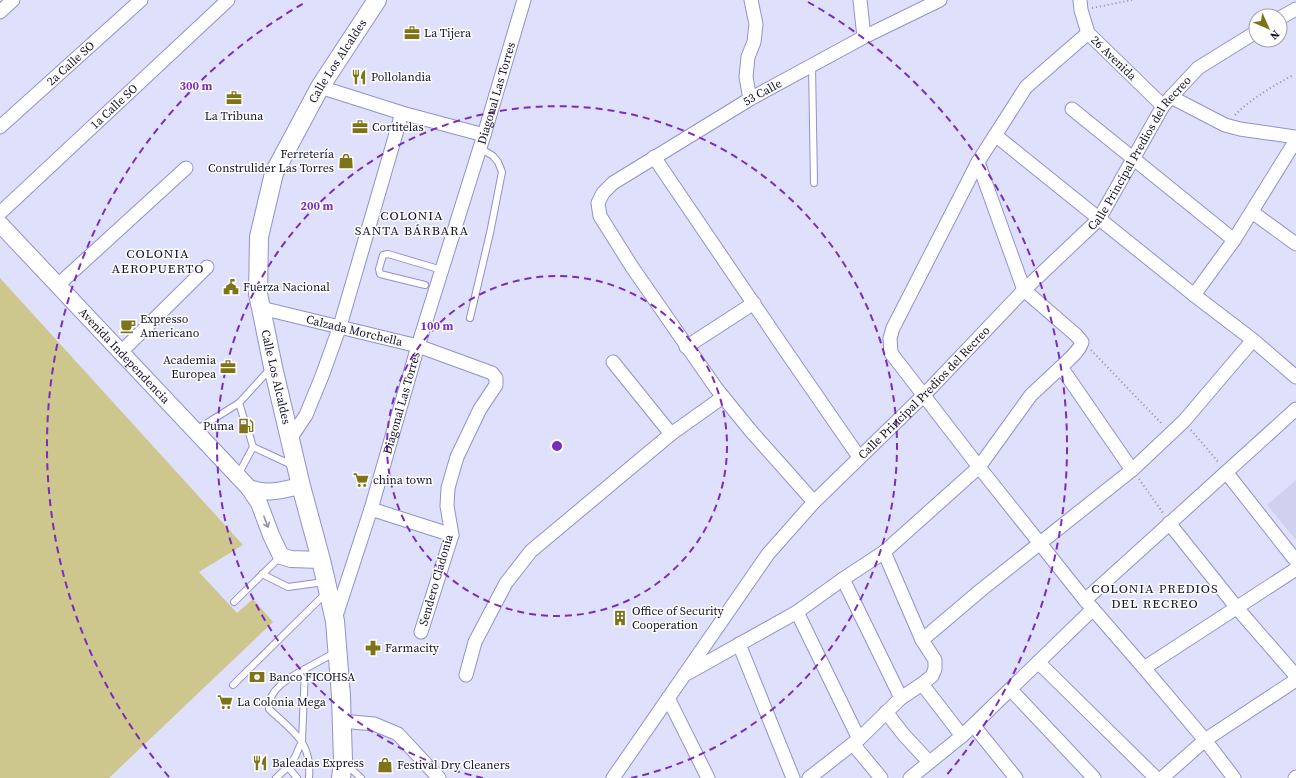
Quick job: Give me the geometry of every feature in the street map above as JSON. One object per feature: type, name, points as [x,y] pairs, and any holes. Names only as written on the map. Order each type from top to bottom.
[{"type":"main road","name":"Calle Los Alcaldes","points":[[342,770],[341,721],[335,621],[321,560],[301,486],[273,367],[258,294],[259,237],[274,173],[320,87],[377,0]]},
{"type":"street","points":[[0,12],[13,0]]},
{"type":"street","name":"2a Calle SO","points":[[0,127],[141,0]]},
{"type":"street","name":"1a Calle SO","points":[[0,213],[228,0]]},
{"type":"street","name":"Diagonal Las Torres","points":[[335,621],[372,509],[418,346],[480,148],[524,0]]},
{"type":"street","points":[[750,99],[746,77],[748,58],[754,42],[756,24],[751,0]]},
{"type":"street","points":[[860,0],[864,37]]},
{"type":"street","name":"53 Calle","points":[[686,347],[632,267],[600,216],[598,203],[603,193],[613,183],[750,99],[864,37],[940,0]]},
{"type":"street","name":"26 Avenida","points":[[1081,5],[1088,33],[1167,101],[1225,125],[1240,129],[1296,136]]},
{"type":"street","points":[[1088,33],[1026,87],[978,162],[893,328],[890,338],[891,353],[979,467],[1089,604],[1205,740],[1234,778]]},
{"type":"street","name":"Calle Principal Predios del Recreo","points":[[613,778],[768,554],[814,502],[924,395],[1024,290],[1099,219],[1167,101],[1198,68],[1248,37]]},
{"type":"street","points":[[320,87],[402,113],[484,134]]},
{"type":"street","points":[[1072,109],[1234,240]]},
{"type":"street","points":[[290,439],[306,415],[340,326],[402,113]]},
{"type":"street","points":[[995,135],[1194,295],[1253,340],[1296,377]]},
{"type":"street","points":[[1194,295],[1234,240],[1294,148]]},
{"type":"street","points":[[654,157],[783,348],[859,457]]},
{"type":"street","points":[[684,675],[797,612],[884,552],[979,467],[1030,395],[1061,367],[1080,346],[1082,342],[1076,335],[1024,290],[978,162]]},
{"type":"street","points":[[58,285],[186,168]]},
{"type":"street","points":[[1252,212],[1296,244]]},
{"type":"street","name":"Avenida Independencia","points":[[0,224],[249,488],[259,503],[281,556]]},
{"type":"street","points":[[121,352],[207,267]]},
{"type":"street","points":[[754,303],[686,347],[723,397],[750,430],[814,502]]},
{"type":"street","name":"Calzada Morchella","points":[[261,308],[418,346],[492,373]]},
{"type":"street","points":[[922,640],[1040,542],[1132,470],[1184,421],[1253,340]]},
{"type":"street","points":[[613,362],[671,434]]},
{"type":"street","points":[[1061,367],[1132,470]]},
{"type":"street","name":"Sendero Cladonia","points":[[421,632],[452,536],[447,506],[448,488],[457,457],[480,409],[496,384],[496,378],[492,373]]},
{"type":"street","points":[[466,675],[475,642],[506,583],[531,551],[671,434],[723,397]]},
{"type":"street","points":[[910,778],[974,726],[1038,662],[1089,604],[1170,523],[1296,409]]},
{"type":"street","points":[[1226,472],[1296,561]]},
{"type":"street","points":[[249,488],[260,492],[268,492],[301,486]]},
{"type":"street","points":[[372,509],[452,536]]},
{"type":"street","points":[[1170,523],[1237,608],[1296,676]]},
{"type":"street","points":[[809,778],[856,741],[902,698],[932,676],[935,669],[934,660],[922,640],[884,552]]},
{"type":"street","points":[[281,556],[291,559],[321,560]]},
{"type":"street","points":[[1144,668],[1296,569]]},
{"type":"street","points":[[843,579],[902,698]]},
{"type":"street","points":[[797,612],[856,741],[881,778]]},
{"type":"street","points":[[740,644],[793,778]]},
{"type":"street","points":[[1038,662],[1156,778]]},
{"type":"street","points":[[1162,778],[1205,740],[1296,680]]},
{"type":"street","points":[[922,684],[962,736]]},
{"type":"street","points":[[1011,690],[1094,778]]},
{"type":"street","points":[[668,698],[708,778]]},
{"type":"street","points":[[886,712],[904,735],[929,762]]},
{"type":"street","points":[[341,721],[374,724],[398,734],[439,778]]},
{"type":"street","points":[[974,726],[1016,778]]},
{"type":"lane","points":[[812,65],[814,183]]},
{"type":"lane","points":[[470,318],[490,233],[502,172],[498,162],[493,156],[480,148]]},
{"type":"lane","points":[[426,285],[380,274],[379,269],[383,254],[388,254],[442,270]]},
{"type":"lane","points":[[195,430],[239,403],[273,367]]},
{"type":"lane","points":[[239,403],[244,420]]},
{"type":"lane","points":[[238,476],[253,448],[249,434]]},
{"type":"lane","points":[[253,448],[297,467]]},
{"type":"lane","points":[[234,602],[281,556]]},
{"type":"lane","points":[[262,574],[288,587],[327,587]]},
{"type":"lane","points":[[232,685],[327,587]]},
{"type":"lane","points":[[309,778],[310,764],[308,752],[302,741],[269,709],[269,702],[272,694],[295,674],[337,651]]},
{"type":"lane","points":[[276,778],[288,767],[295,757],[302,741],[305,669]]},
{"type":"lane","points":[[288,767],[297,778]]},
{"type":"lane","points":[[342,770],[361,778]]},
{"type":"path","points":[[1081,5],[1132,0]]},
{"type":"path","points":[[1225,125],[1246,104],[1293,75]]},
{"type":"path","points":[[1082,342],[1085,343],[1171,433]]},
{"type":"path","points":[[1184,421],[1226,472]]},
{"type":"path","points":[[1132,470],[1170,523]]},
{"type":"shaded area","points":[[0,278],[243,545],[199,572],[237,613],[253,599],[273,622],[109,778],[0,778]]},
{"type":"shaded area","points":[[1296,480],[1296,540],[1267,505]]},
{"type":"place","name":"La Tijera","points":[[412,33]]},
{"type":"place","name":"Pollolandia","points":[[359,77]]},
{"type":"place","name":"La Tribuna","points":[[234,98]]},
{"type":"place","name":"Cortitelas","points":[[360,127]]},
{"type":"place","name":"Ferretería Construlider Las Torres","points":[[346,161]]},
{"type":"place","name":"Fuerza Nacional","points":[[231,287]]},
{"type":"place","name":"Expresso Americano","points":[[128,326]]},
{"type":"place","name":"Academia Europea","points":[[228,367]]},
{"type":"place","name":"Puma","points":[[246,426]]},
{"type":"place","name":"china town","points":[[361,480]]},
{"type":"place","name":"Office of Security Cooperation","points":[[620,618]]},
{"type":"place","name":"Farmacity","points":[[373,648]]},
{"type":"place","name":"Banco FICOHSA","points":[[257,677]]},
{"type":"place","name":"La Colonia Mega","points":[[225,702]]},
{"type":"place","name":"Baleadas Express","points":[[260,763]]},
{"type":"place","name":"Festival Dry Cleaners","points":[[385,765]]},
{"type":"district","name":"COLONIA SANTA BÁRBARA","points":[[412,222]]},
{"type":"district","name":"COLONIA AEROPUERTO","points":[[158,260]]},
{"type":"district","name":"COLONIA PREDIOS DEL RECREO","points":[[1155,596]]}]
